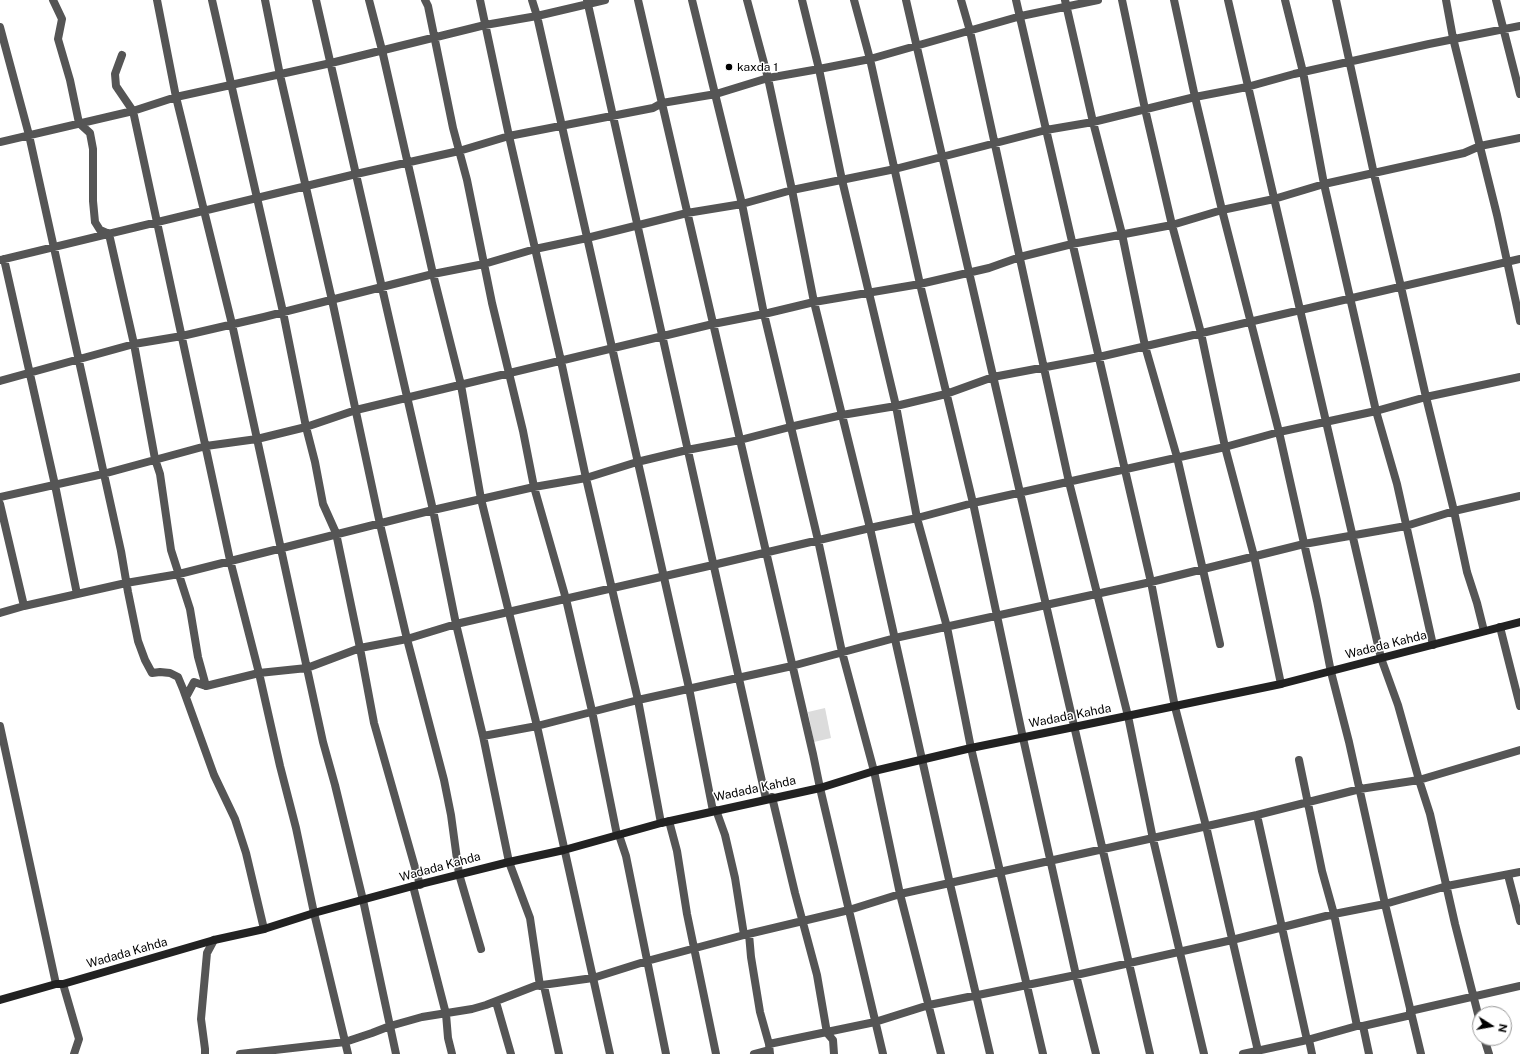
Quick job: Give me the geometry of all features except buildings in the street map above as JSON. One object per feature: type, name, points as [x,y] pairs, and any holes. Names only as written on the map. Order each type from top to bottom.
[{"type":"main road","name":"Wadada Kahda","points":[[0,1000],[417,885],[564,850],[665,822],[820,788],[874,771],[971,748],[1074,728],[1280,684],[1520,622]]},
{"type":"street","points":[[53,0],[62,19],[58,40],[70,80],[79,124],[90,133],[93,149],[93,201],[95,222],[100,230],[109,234]]},
{"type":"street","points":[[158,0],[176,98],[205,210],[232,324],[323,742],[363,900],[396,1054]]},
{"type":"street","points":[[212,0],[257,198],[323,504],[336,533],[374,723],[417,885],[446,1014],[448,1038],[452,1054]]},
{"type":"street","points":[[265,0],[280,75],[307,186],[380,524],[407,639],[444,780],[451,815],[459,874],[481,949]]},
{"type":"street","points":[[316,0],[433,510],[456,624],[483,736],[509,862],[530,918],[542,986],[559,1054]]},
{"type":"street","points":[[369,0],[382,50],[433,274],[461,385],[481,498],[537,726],[610,1054]]},
{"type":"street","points":[[425,0],[428,6],[433,37],[467,180],[492,303],[510,373],[534,487],[566,599],[592,711],[618,835],[626,856],[666,1054]]},
{"type":"street","points":[[480,0],[509,136],[665,822],[677,851],[694,949],[716,1054]]},
{"type":"street","points":[[532,0],[537,16],[689,688],[715,810],[725,835],[735,878],[747,934],[760,1012],[769,1049]]},
{"type":"street","points":[[0,142],[79,124],[176,98],[331,63],[433,37],[485,25],[537,16],[587,2],[605,0]]},
{"type":"street","points":[[638,0],[883,1054]]},
{"type":"street","points":[[692,0],[742,204],[764,314],[818,540],[842,652],[874,771],[900,894],[941,1054]]},
{"type":"street","points":[[747,0],[768,78],[814,302],[870,528],[975,996],[990,1054]]},
{"type":"street","points":[[802,0],[819,69],[842,180],[896,406],[917,518],[947,627],[971,748],[1042,1054]]},
{"type":"street","points":[[854,0],[870,59],[920,284],[973,503],[1023,738],[1076,975],[1096,1054]]},
{"type":"street","points":[[906,0],[1150,1054]]},
{"type":"street","points":[[961,0],[970,31],[1045,367],[1069,482],[1128,716],[1153,839],[1204,1054]]},
{"type":"street","points":[[1016,0],[1151,582],[1175,707],[1206,826],[1232,940],[1261,1052]]},
{"type":"street","points":[[77,594],[30,373],[2,260],[205,210],[459,151],[509,136],[653,108],[662,102],[716,94],[768,78],[870,59],[1066,4],[1098,0]]},
{"type":"street","points":[[1122,0],[1172,225],[1201,333],[1225,447],[1254,556],[1280,684]]},
{"type":"street","points":[[1174,0],[1222,210],[1279,432],[1331,672],[1360,789],[1385,904],[1421,1054]]},
{"type":"street","points":[[1228,0],[1299,311],[1381,658],[1398,705],[1430,814],[1476,1006]]},
{"type":"street","points":[[1285,0],[1304,72],[1324,184],[1376,411],[1397,484],[1434,645]]},
{"type":"street","points":[[1336,0],[1374,174],[1454,511],[1467,572],[1484,631]]},
{"type":"street","points":[[1446,0],[1453,38],[1480,146],[1520,321]]},
{"type":"street","points":[[1496,0],[1520,94]]},
{"type":"street","points":[[587,2],[738,678],[817,975],[828,1033],[833,1040],[834,1054]]},
{"type":"street","points":[[1066,4],[1093,122],[1122,234],[1146,346],[1177,457],[1220,644]]},
{"type":"street","points":[[0,381],[134,344],[182,336],[382,288],[433,274],[484,264],[535,249],[587,238],[687,213],[742,204],[792,190],[895,169],[1046,130],[1093,122],[1453,38],[1520,26]]},
{"type":"street","points":[[0,27],[29,135],[121,551],[137,634],[145,660],[152,674],[160,672],[170,673],[178,677],[214,775],[235,819],[246,853],[264,928]]},
{"type":"street","points":[[122,55],[115,74],[116,86],[133,110],[230,560],[296,828],[314,913],[348,1054]]},
{"type":"street","points":[[0,497],[103,474],[206,446],[257,439],[306,427],[356,410],[713,324],[814,302],[920,284],[989,268],[1020,257],[1072,244],[1172,225],[1222,210],[1274,199],[1324,184],[1464,153],[1480,146],[1520,138]]},
{"type":"street","points":[[109,234],[134,344],[155,459],[160,474],[171,550],[190,609],[198,657],[206,686]]},
{"type":"street","points":[[0,613],[126,582],[179,574],[230,560],[280,549],[336,533],[380,524],[481,498],[586,478],[637,462],[687,450],[740,440],[842,415],[896,406],[946,394],[993,377],[1099,357],[1520,259]]},
{"type":"street","points":[[186,697],[194,682],[206,686],[259,674],[307,668],[360,648],[407,639],[456,624],[917,518],[973,503],[1225,447],[1279,432],[1376,411],[1426,397],[1520,377]]},
{"type":"street","points":[[483,736],[537,726],[592,711],[689,688],[792,666],[895,638],[1151,582],[1304,544],[1406,526],[1454,511],[1520,496]]},
{"type":"street","points":[[0,504],[24,606]]},
{"type":"street","points":[[1500,627],[1520,706]]},
{"type":"street","points":[[0,726],[60,984],[79,1039],[74,1054]]},
{"type":"street","points":[[240,1054],[345,1042],[372,1034],[390,1026],[422,1017],[472,1009],[496,1002],[527,988],[593,978],[647,961],[802,920],[849,910],[900,894],[1153,839],[1360,789],[1419,780],[1520,750]]},
{"type":"street","points":[[1299,760],[1322,871],[1334,914],[1360,1026],[1369,1054]]},
{"type":"street","points":[[1257,815],[1312,1054]]},
{"type":"street","points":[[754,1054],[828,1033],[875,1022],[929,1005],[1026,986],[1179,952],[1334,914],[1385,904],[1447,886],[1520,872]]},
{"type":"street","points":[[1508,875],[1520,921]]},
{"type":"street","points":[[205,1054],[201,1019],[207,954],[214,940]]},
{"type":"street","points":[[1243,1054],[1261,1052],[1520,986]]},
{"type":"street","points":[[496,1002],[511,1054]]},
{"type":"shaded area","points":[[825,708],[831,738],[814,742],[808,712]]},
{"type":"place","name":"kaxda 1","points":[[729,67]]}]
